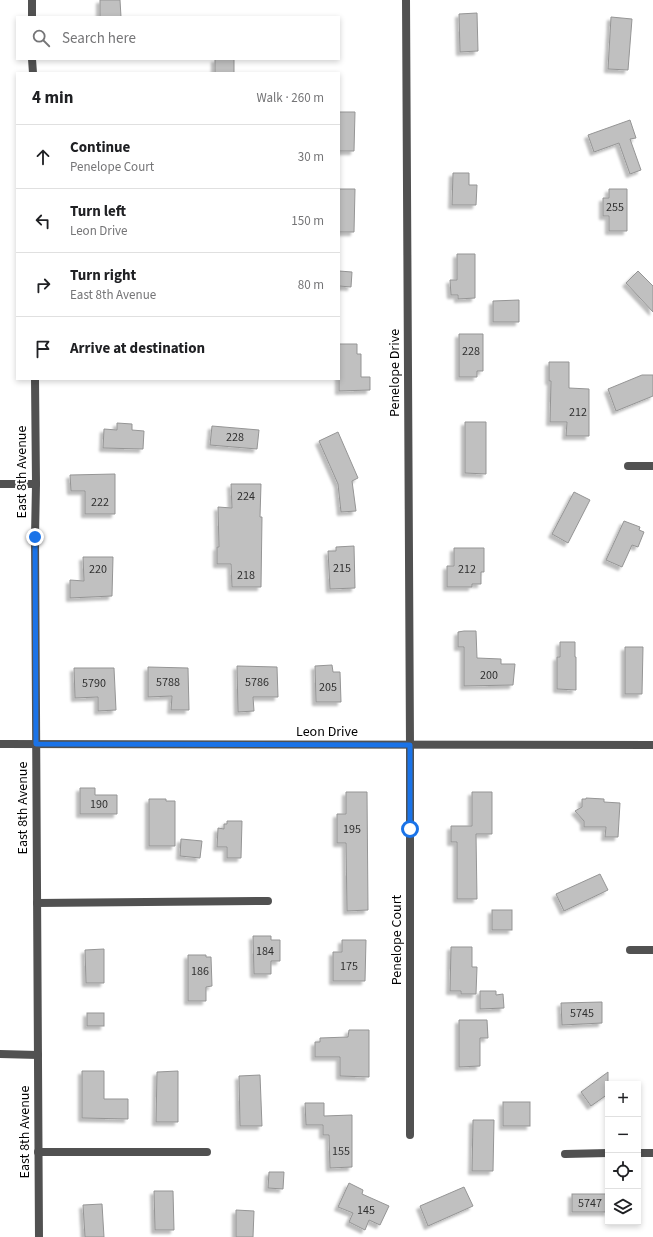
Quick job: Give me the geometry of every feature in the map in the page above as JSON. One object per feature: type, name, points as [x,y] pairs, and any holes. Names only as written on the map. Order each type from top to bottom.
[{"type":"street","points":[[32,0],[32,16]]},
{"type":"street","name":"Penelope Drive","points":[[406,0],[410,745]]},
{"type":"street","points":[[32,60],[33,72]]},
{"type":"street","name":"East 8th Avenue","points":[[35,380],[39,1237]]},
{"type":"street","points":[[628,466],[653,466]]},
{"type":"street","points":[[0,484],[36,484]]},
{"type":"street","name":"Leon Drive","points":[[0,744],[653,745]]},
{"type":"street","name":"Penelope Court","points":[[410,745],[410,1135]]},
{"type":"street","points":[[37,903],[268,901]]},
{"type":"street","points":[[630,950],[653,950]]},
{"type":"street","points":[[0,1054],[38,1054]]},
{"type":"street","points":[[38,1152],[207,1152]]},
{"type":"street","points":[[565,1154],[605,1153]]},
{"type":"street","points":[[641,1153],[653,1153]]},
{"type":"building","points":[[100,0],[120,0],[121,16],[100,16]]},
{"type":"building","points":[[477,13],[478,51],[460,52],[459,14]]},
{"type":"building","points":[[611,17],[632,19],[628,70],[608,69]]},
{"type":"building","points":[[215,60],[234,60],[234,72],[215,72]]},
{"type":"building","points":[[340,112],[355,112],[354,151],[340,151]]},
{"type":"building","points":[[630,120],[636,138],[630,139],[641,170],[630,174],[619,143],[594,152],[588,135]]},
{"type":"building","points":[[453,173],[469,173],[469,185],[477,185],[476,205],[452,205]]},
{"type":"building","points":[[340,189],[355,189],[354,232],[340,232]]},
{"type":"building","points":[[609,189],[627,189],[627,231],[609,231],[609,216],[603,216],[603,198],[609,198]]},
{"type":"building","points":[[457,254],[475,254],[475,298],[458,299],[458,295],[451,295],[450,280],[457,280]]},
{"type":"building","points":[[340,271],[352,272],[351,287],[340,286]]},
{"type":"building","points":[[638,271],[653,286],[653,312],[626,283]]},
{"type":"building","points":[[519,300],[519,322],[493,322],[493,301]]},
{"type":"building","points":[[459,334],[483,334],[483,371],[477,371],[477,377],[459,377]]},
{"type":"building","points":[[340,344],[357,344],[357,354],[361,354],[361,377],[370,377],[370,390],[339,391]]},
{"type":"building","points":[[549,362],[569,362],[569,388],[589,389],[589,436],[566,436],[567,422],[550,422],[551,381],[549,381]]},
{"type":"building","points":[[642,375],[653,375],[653,396],[616,411],[608,389]]},
{"type":"building","points":[[465,422],[486,422],[486,474],[465,473]]},
{"type":"building","points":[[117,423],[132,424],[132,430],[144,431],[143,449],[103,448],[104,429],[117,430]]},
{"type":"building","points":[[212,426],[259,430],[257,449],[210,445]]},
{"type":"building","points":[[338,432],[358,478],[352,481],[356,511],[341,512],[338,484],[319,441]]},
{"type":"building","points":[[115,474],[115,514],[85,514],[85,491],[71,491],[70,475]]},
{"type":"building","points":[[231,484],[261,484],[261,587],[232,587],[231,564],[217,564],[217,547],[219,547],[218,507],[232,508]]},
{"type":"building","points":[[574,492],[590,500],[568,543],[552,534]]},
{"type":"building","points":[[624,521],[640,527],[639,530],[644,532],[638,547],[632,545],[622,567],[606,560]]},
{"type":"building","points":[[354,546],[355,588],[330,589],[328,551],[336,551],[336,547]]},
{"type":"building","points":[[454,548],[484,548],[484,572],[481,572],[481,584],[472,584],[472,587],[447,587],[447,566],[454,566]]},
{"type":"building","points":[[83,557],[113,557],[112,596],[70,598],[70,580],[84,581]]},
{"type":"building","points":[[476,631],[477,658],[501,659],[501,664],[515,664],[513,685],[464,686],[464,647],[458,647],[458,632]]},
{"type":"building","points":[[560,642],[575,642],[576,690],[557,689],[557,657],[560,657]]},
{"type":"building","points":[[625,647],[643,647],[642,694],[625,694]]},
{"type":"building","points":[[332,665],[333,672],[340,672],[341,702],[316,702],[315,666]]},
{"type":"building","points":[[237,666],[277,667],[278,697],[253,697],[254,711],[238,712]]},
{"type":"building","points":[[148,667],[188,668],[189,710],[171,710],[172,696],[148,697]]},
{"type":"building","points":[[74,668],[114,668],[116,710],[98,711],[98,697],[75,698]]},
{"type":"building","points":[[80,788],[95,788],[95,795],[117,795],[117,814],[80,814]]},
{"type":"building","points":[[346,792],[367,792],[368,910],[347,911],[346,843],[337,843],[337,814],[346,814]]},
{"type":"building","points":[[472,792],[492,792],[492,834],[476,834],[477,899],[457,899],[457,842],[451,842],[451,826],[472,826]]},
{"type":"building","points":[[149,799],[166,799],[166,801],[175,801],[175,846],[149,846]]},
{"type":"building","points":[[582,799],[604,799],[604,802],[620,803],[618,837],[605,837],[606,827],[584,827],[584,821],[575,811],[582,807]]},
{"type":"building","points":[[227,821],[242,821],[241,858],[227,858],[227,847],[217,847],[218,828],[224,829],[224,824],[227,824]]},
{"type":"building","points":[[181,839],[202,841],[200,858],[180,856]]},
{"type":"building","points":[[600,874],[608,890],[564,911],[556,894]]},
{"type":"building","points":[[492,910],[512,910],[512,930],[492,930]]},
{"type":"building","points":[[253,936],[271,936],[271,940],[280,940],[280,961],[271,961],[271,974],[254,974]]},
{"type":"building","points":[[342,940],[366,940],[365,981],[333,981],[333,952],[342,952]]},
{"type":"building","points":[[451,947],[472,947],[472,967],[477,967],[476,994],[461,994],[461,991],[450,991]]},
{"type":"building","points":[[104,949],[104,983],[86,983],[85,950]]},
{"type":"building","points":[[188,955],[206,955],[206,957],[211,957],[212,986],[206,987],[206,1001],[188,1001]]},
{"type":"building","points":[[480,991],[496,991],[496,995],[503,994],[504,1008],[480,1009]]},
{"type":"building","points":[[602,1002],[602,1023],[562,1025],[561,1003]]},
{"type":"building","points":[[87,1013],[104,1013],[104,1026],[87,1026]]},
{"type":"building","points":[[459,1020],[487,1020],[488,1038],[480,1038],[480,1066],[459,1067]]},
{"type":"building","points":[[349,1030],[369,1030],[369,1077],[340,1076],[340,1057],[315,1057],[315,1042],[320,1042],[320,1038],[348,1037]]},
{"type":"building","points":[[82,1071],[104,1071],[104,1099],[128,1099],[128,1119],[82,1118]]},
{"type":"building","points":[[178,1071],[178,1122],[156,1122],[157,1072]]},
{"type":"building","points":[[608,1072],[608,1081],[605,1081],[605,1096],[591,1106],[581,1092]]},
{"type":"building","points":[[260,1075],[262,1126],[240,1126],[239,1076]]},
{"type":"building","points":[[503,1102],[530,1102],[530,1126],[503,1126]]},
{"type":"building","points":[[305,1103],[324,1103],[324,1116],[352,1115],[352,1167],[330,1168],[329,1135],[323,1135],[323,1125],[306,1125]]},
{"type":"building","points":[[473,1120],[494,1120],[493,1171],[472,1171]]},
{"type":"building","points":[[269,1172],[284,1172],[283,1189],[268,1188]]},
{"type":"building","points":[[349,1183],[363,1190],[362,1194],[389,1206],[380,1225],[369,1220],[365,1230],[349,1222],[353,1213],[338,1207]]},
{"type":"building","points":[[464,1187],[473,1206],[428,1226],[420,1206]]},
{"type":"building","points":[[154,1191],[173,1191],[174,1230],[155,1230]]},
{"type":"building","points":[[572,1194],[605,1194],[605,1212],[572,1212]]},
{"type":"building","points":[[102,1204],[104,1237],[85,1237],[83,1205]]},
{"type":"building","points":[[236,1210],[254,1211],[253,1237],[236,1237]]},
{"type":"route","points":[[35,537],[36,744],[410,745],[410,829]]}]
